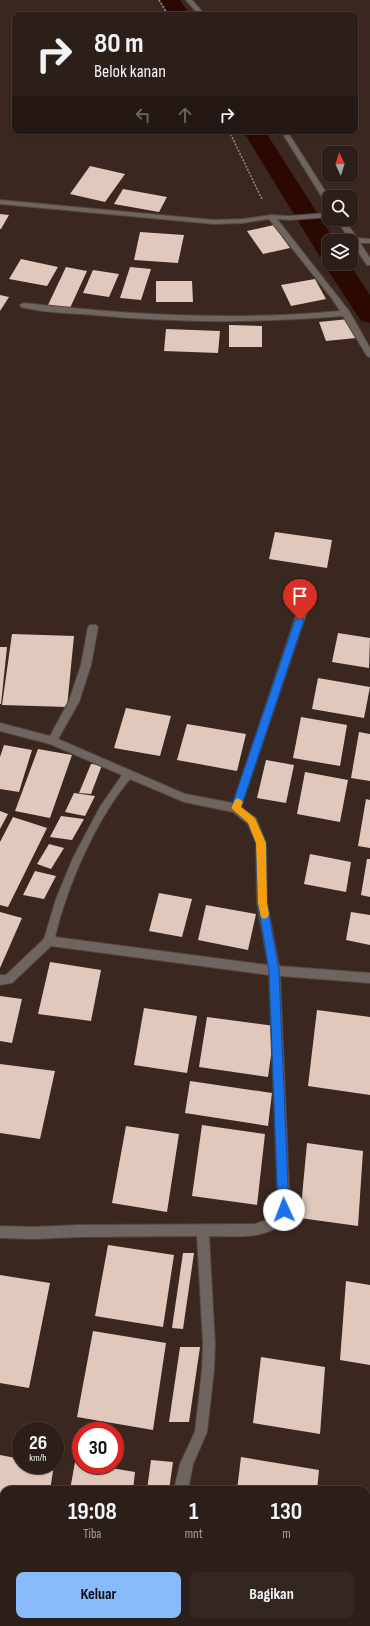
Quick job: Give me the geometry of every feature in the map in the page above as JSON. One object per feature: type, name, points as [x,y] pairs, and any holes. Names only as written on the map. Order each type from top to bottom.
[{"type":"street","points":[[189,0],[199,12]]},
{"type":"street","points":[[286,134],[322,191]]},
{"type":"street","points":[[0,202],[214,222],[271,217],[289,218],[322,215]]},
{"type":"street","points":[[271,217],[346,313],[370,354]]},
{"type":"street","points":[[358,240],[370,241]]},
{"type":"street","points":[[358,245],[370,263]]},
{"type":"street","points":[[24,305],[99,314],[225,320],[286,318],[346,313]]},
{"type":"street","points":[[236,808],[304,606]]},
{"type":"street","points":[[52,740],[74,702],[86,665],[93,627]]},
{"type":"street","points":[[0,727],[52,740],[128,775],[184,798],[236,808],[252,821],[261,843],[262,903],[274,971],[284,1210],[273,1223],[255,1230],[79,1231],[33,1233],[0,1232]]},
{"type":"street","points":[[0,980],[8,980],[49,941],[54,918],[65,885],[109,799],[128,775]]},
{"type":"street","points":[[49,941],[274,971],[370,978]]},
{"type":"street","points":[[182,1486],[187,1464],[201,1432],[208,1370],[209,1344],[203,1231]]},
{"type":"path","points":[[159,0],[166,12]]},
{"type":"path","points":[[230,134],[271,217]]},
{"type":"building","points":[[90,166],[125,174],[105,202],[70,194]]},
{"type":"building","points":[[123,189],[167,197],[159,212],[114,204]]},
{"type":"building","points":[[0,214],[9,215],[1,229],[0,229]]},
{"type":"building","points":[[274,225],[290,248],[263,254],[247,231]]},
{"type":"building","points":[[140,232],[184,235],[178,263],[134,260]]},
{"type":"building","points":[[21,259],[58,267],[47,286],[9,279]]},
{"type":"building","points":[[66,267],[87,271],[70,308],[48,305]]},
{"type":"building","points":[[130,267],[151,269],[141,300],[120,298]]},
{"type":"building","points":[[93,270],[119,274],[109,297],[83,293]]},
{"type":"building","points":[[315,279],[326,299],[291,306],[281,285]]},
{"type":"building","points":[[156,281],[192,281],[193,302],[156,302]]},
{"type":"building","points":[[0,295],[9,297],[0,311]]},
{"type":"building","points":[[349,319],[356,338],[326,341],[319,322]]},
{"type":"building","points":[[229,325],[262,326],[262,347],[229,347]]},
{"type":"building","points":[[166,329],[220,331],[218,353],[164,351]]},
{"type":"building","points":[[275,532],[332,540],[327,568],[269,559]]},
{"type":"building","points":[[338,633],[370,638],[369,668],[332,662]]},
{"type":"building","points":[[12,634],[74,636],[67,707],[2,705]]},
{"type":"building","points":[[0,647],[7,647],[1,704],[0,704]]},
{"type":"building","points":[[318,678],[370,687],[364,718],[312,709]]},
{"type":"building","points":[[126,708],[171,716],[160,756],[114,748]]},
{"type":"building","points":[[301,717],[347,725],[340,766],[293,758]]},
{"type":"building","points":[[187,724],[246,734],[237,771],[177,760]]},
{"type":"building","points":[[359,732],[370,734],[370,781],[351,778]]},
{"type":"building","points":[[4,745],[32,750],[19,792],[0,789],[0,757]]},
{"type":"building","points":[[38,749],[72,755],[50,818],[15,811]]},
{"type":"building","points":[[266,760],[294,765],[286,803],[257,798]]},
{"type":"building","points":[[91,764],[102,765],[91,794],[79,793]]},
{"type":"building","points":[[305,772],[348,780],[340,822],[297,814]]},
{"type":"building","points":[[74,793],[95,796],[85,816],[65,812]]},
{"type":"building","points":[[366,799],[370,800],[370,848],[358,846]]},
{"type":"building","points":[[0,811],[8,814],[0,829]]},
{"type":"building","points":[[61,816],[84,819],[72,840],[50,837]]},
{"type":"building","points":[[13,817],[47,828],[8,907],[0,905],[0,842]]},
{"type":"building","points":[[49,844],[64,848],[51,869],[37,864]]},
{"type":"building","points":[[310,854],[351,862],[346,892],[304,884]]},
{"type":"building","points":[[367,859],[370,859],[370,897],[361,895]]},
{"type":"building","points":[[35,871],[56,876],[44,899],[23,895]]},
{"type":"building","points":[[159,893],[192,899],[182,937],[149,931]]},
{"type":"building","points":[[206,905],[256,914],[248,950],[198,940]]},
{"type":"building","points":[[0,912],[22,918],[0,968]]},
{"type":"building","points":[[351,912],[370,915],[370,945],[346,940]]},
{"type":"building","points":[[50,962],[101,970],[91,1021],[38,1014]]},
{"type":"building","points":[[0,996],[22,999],[12,1043],[0,1041]]},
{"type":"building","points":[[144,1008],[197,1016],[187,1073],[134,1065]]},
{"type":"building","points":[[317,1010],[370,1017],[370,1095],[308,1086]]},
{"type":"building","points":[[207,1017],[275,1026],[268,1077],[199,1067]]},
{"type":"building","points":[[0,1064],[55,1071],[40,1139],[0,1133]]},
{"type":"building","points":[[190,1081],[272,1093],[268,1126],[185,1113]]},
{"type":"building","points":[[202,1125],[265,1134],[257,1205],[192,1196]]},
{"type":"building","points":[[126,1126],[179,1134],[167,1212],[112,1203]]},
{"type":"building","points":[[307,1143],[363,1151],[358,1226],[300,1218]]},
{"type":"building","points":[[108,1245],[174,1255],[163,1327],[95,1316]]},
{"type":"building","points":[[183,1253],[194,1253],[183,1329],[172,1328]]},
{"type":"building","points":[[0,1275],[50,1283],[29,1388],[0,1383]]},
{"type":"building","points":[[346,1281],[370,1285],[370,1365],[340,1360]]},
{"type":"building","points":[[93,1331],[166,1343],[153,1430],[124,1425],[124,1422],[106,1422],[77,1417]]},
{"type":"building","points":[[180,1347],[200,1347],[189,1422],[169,1422]]},
{"type":"building","points":[[261,1357],[325,1367],[320,1434],[253,1423]]},
{"type":"building","points":[[0,1455],[12,1457],[12,1474],[53,1474],[51,1486],[0,1486]]},
{"type":"building","points":[[241,1457],[319,1470],[317,1486],[237,1486]]},
{"type":"building","points":[[151,1460],[173,1462],[170,1486],[148,1486]]},
{"type":"building","points":[[124,1470],[135,1472],[133,1486],[71,1486],[73,1474],[124,1474]]},
{"type":"waterway","points":[[170,0],[178,12]]},
{"type":"waterway","points":[[256,134],[322,241]]},
{"type":"waterway","points":[[341,270],[370,315]]},
{"type":"slow traffic","points":[[238,802],[236,808],[252,821],[261,843],[262,903],[264,914]]},
{"type":"route","points":[[284,1210],[274,971],[262,903],[261,843],[252,821],[236,808],[300,620]]}]
